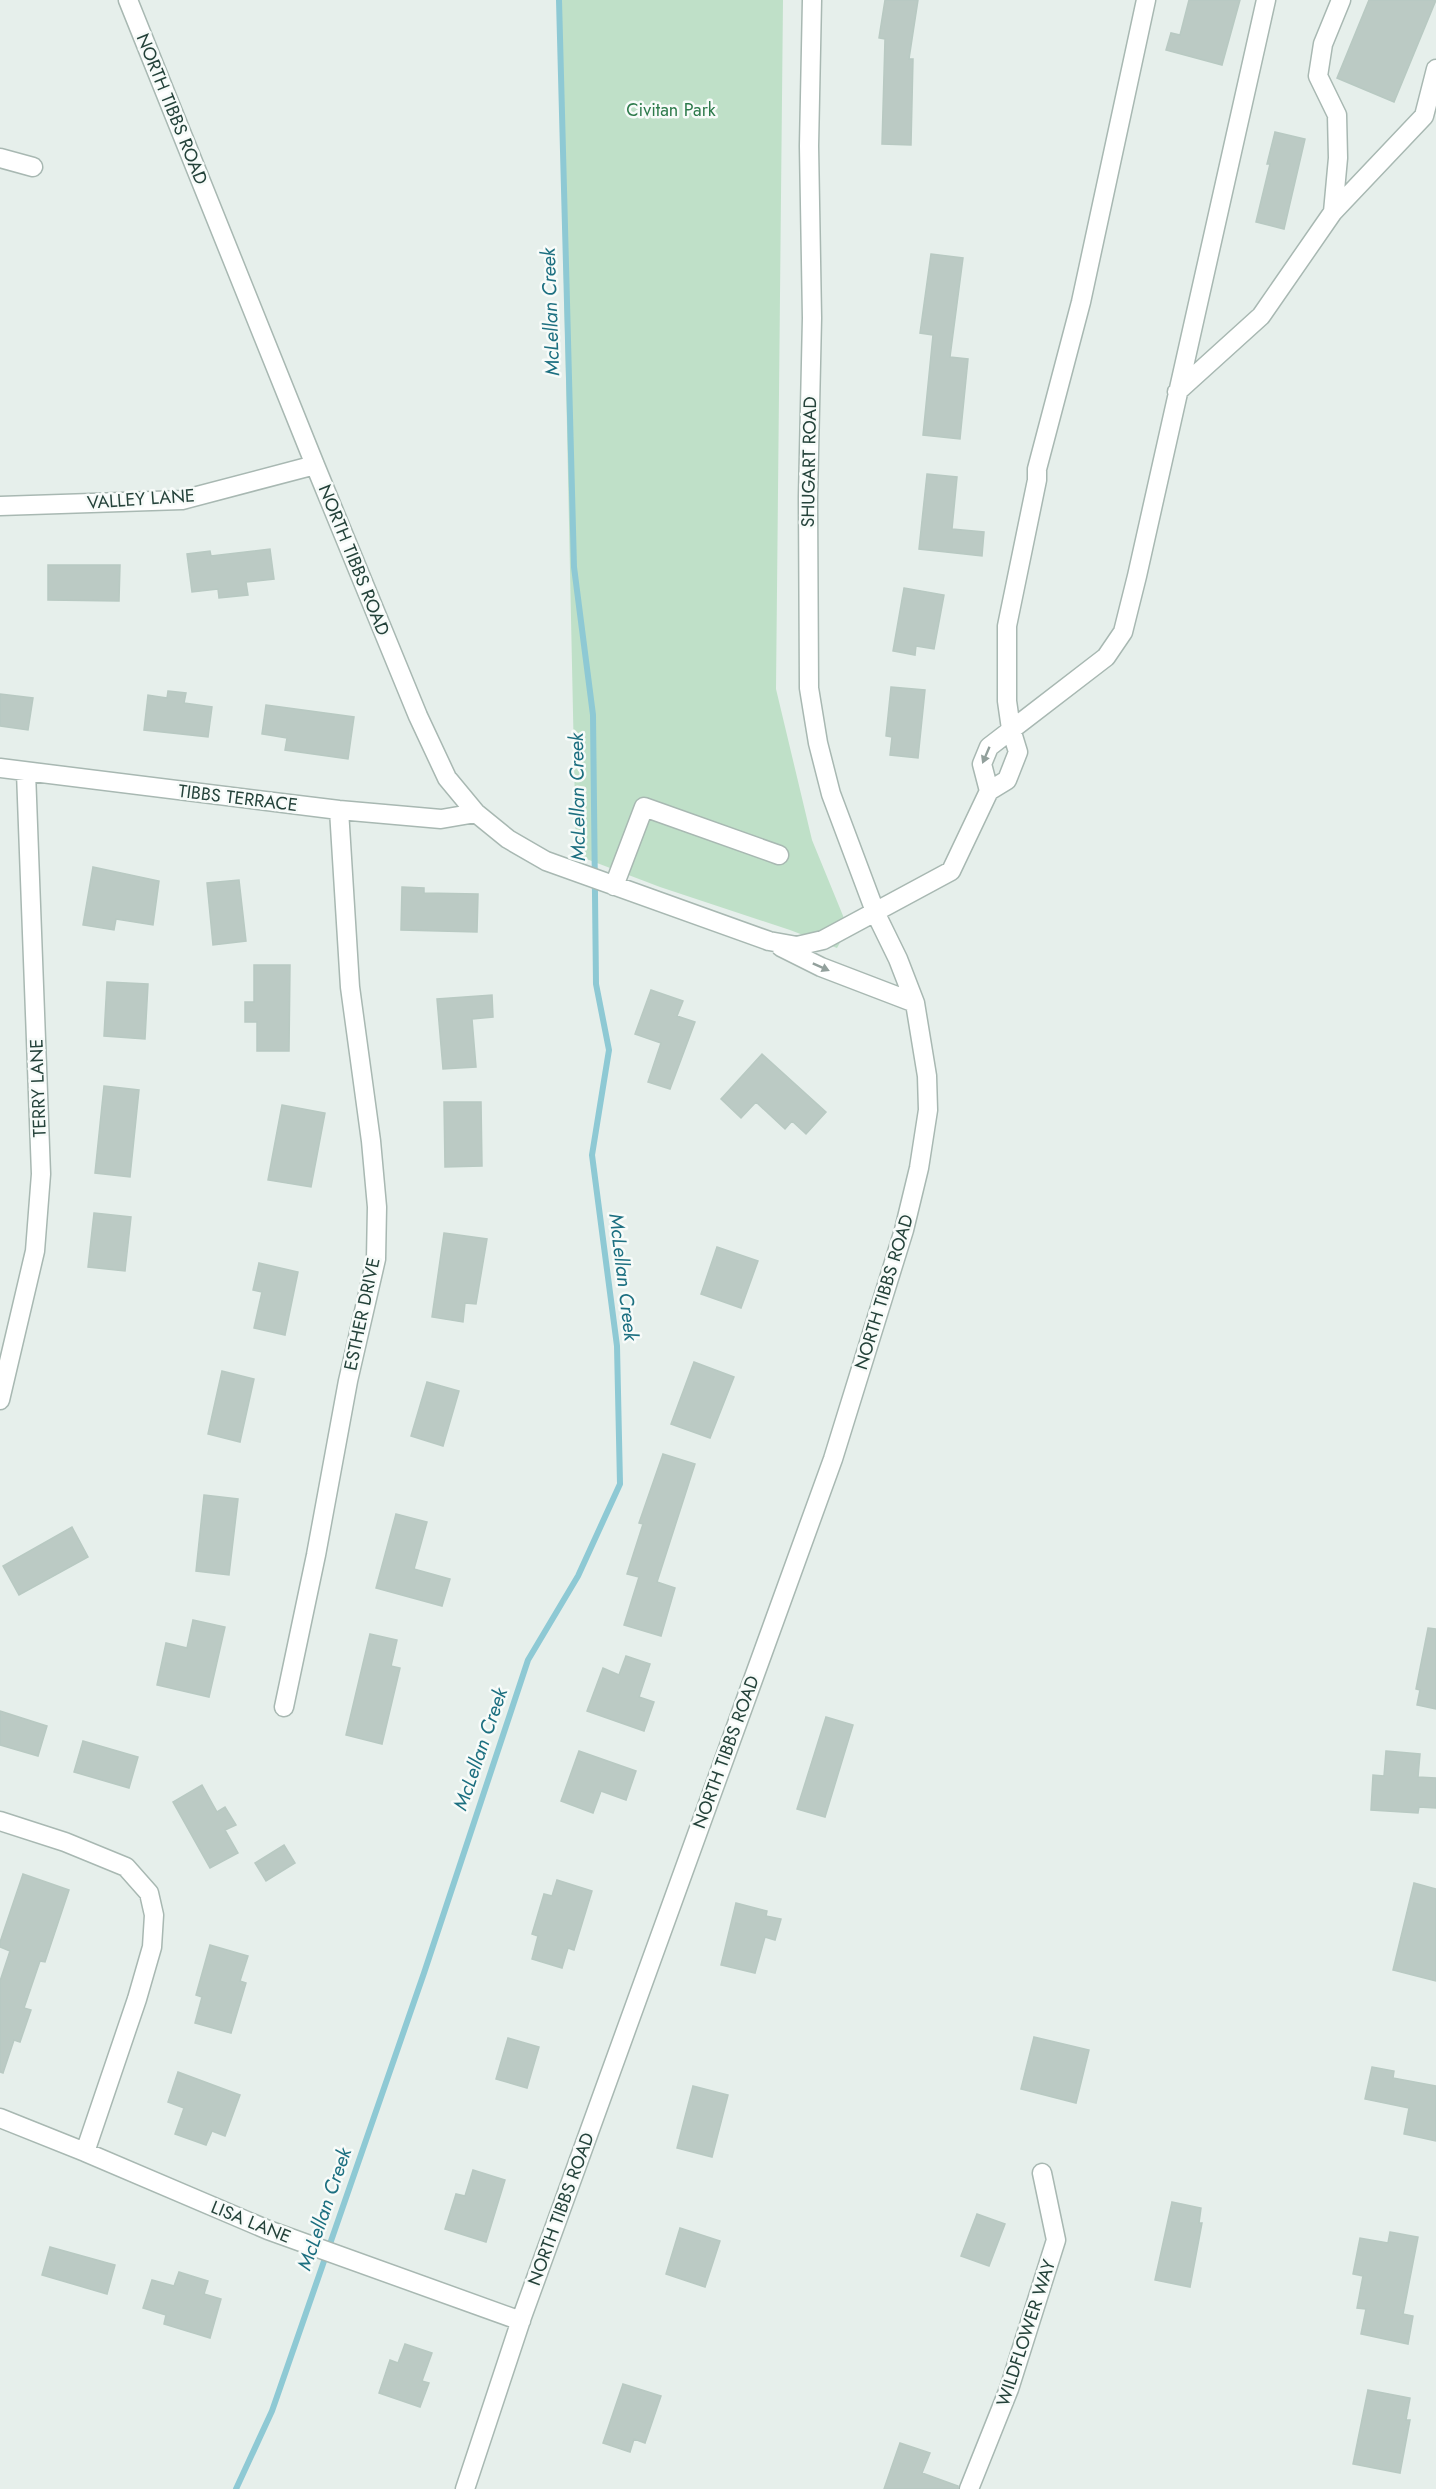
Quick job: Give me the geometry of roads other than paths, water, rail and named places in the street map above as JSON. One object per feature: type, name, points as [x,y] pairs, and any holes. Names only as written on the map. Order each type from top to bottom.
[{"type":"street","name":"NORTH TIBBS ROAD","points":[[128,0],[315,465],[423,726],[447,778],[476,813],[508,839],[546,861],[769,941],[821,967],[915,1003]]},
{"type":"street","name":"SHUGART ROAD","points":[[812,0],[809,146],[812,318],[808,497],[809,688],[818,743],[831,794],[876,914]]},
{"type":"street","points":[[876,914],[951,871],[989,791],[1007,780],[1018,752],[1011,729],[1008,701],[1007,626],[1037,480],[1037,469],[1081,302],[1146,0]]},
{"type":"street","points":[[989,791],[982,764],[989,747],[1106,657],[1123,632],[1266,0]]},
{"type":"street","points":[[1333,212],[1338,158],[1337,115],[1318,76],[1323,44],[1341,0]]},
{"type":"street","points":[[1177,392],[1261,316],[1333,212],[1424,116],[1436,69]]},
{"type":"street","points":[[0,158],[33,167]]},
{"type":"street","name":"VALLEY LANE","points":[[0,506],[182,500],[315,465]]},
{"type":"street","name":"TIBBS TERRACE","points":[[0,768],[339,810],[441,819],[476,813]]},
{"type":"street","name":"TERRY LANE","points":[[0,1400],[34,1251],[41,1173],[26,772]]},
{"type":"street","points":[[611,885],[644,807],[779,855]]},
{"type":"street","name":"ESTHER DRIVE","points":[[284,1707],[316,1555],[348,1381],[376,1259],[374,1174],[350,987],[339,810]]},
{"type":"street","name":"NORTH TIBBS ROAD","points":[[465,2489],[521,2320],[832,1458],[904,1230],[919,1168],[928,1110],[927,1076],[915,1003],[898,959],[876,914],[823,940],[797,946],[769,941]]},
{"type":"street","points":[[0,1821],[65,1842],[126,1867],[149,1893],[153,1915],[152,1947],[137,1999],[85,2152]]},
{"type":"street","name":"LISA LANE","points":[[0,2118],[268,2230],[521,2320]]},
{"type":"street","name":"WILDFLOWER WAY","points":[[969,2489],[1009,2389],[1056,2240],[1042,2173]]},
{"type":"waterway","name":"McLellan Creek","points":[[236,2489],[272,2411],[424,1973],[528,1660],[578,1576],[620,1484],[617,1346],[592,1155],[609,1050],[596,984],[593,715],[574,567],[559,0]]},
{"type":"park label","name":"Civitan Park","points":[[671,110]]}]
